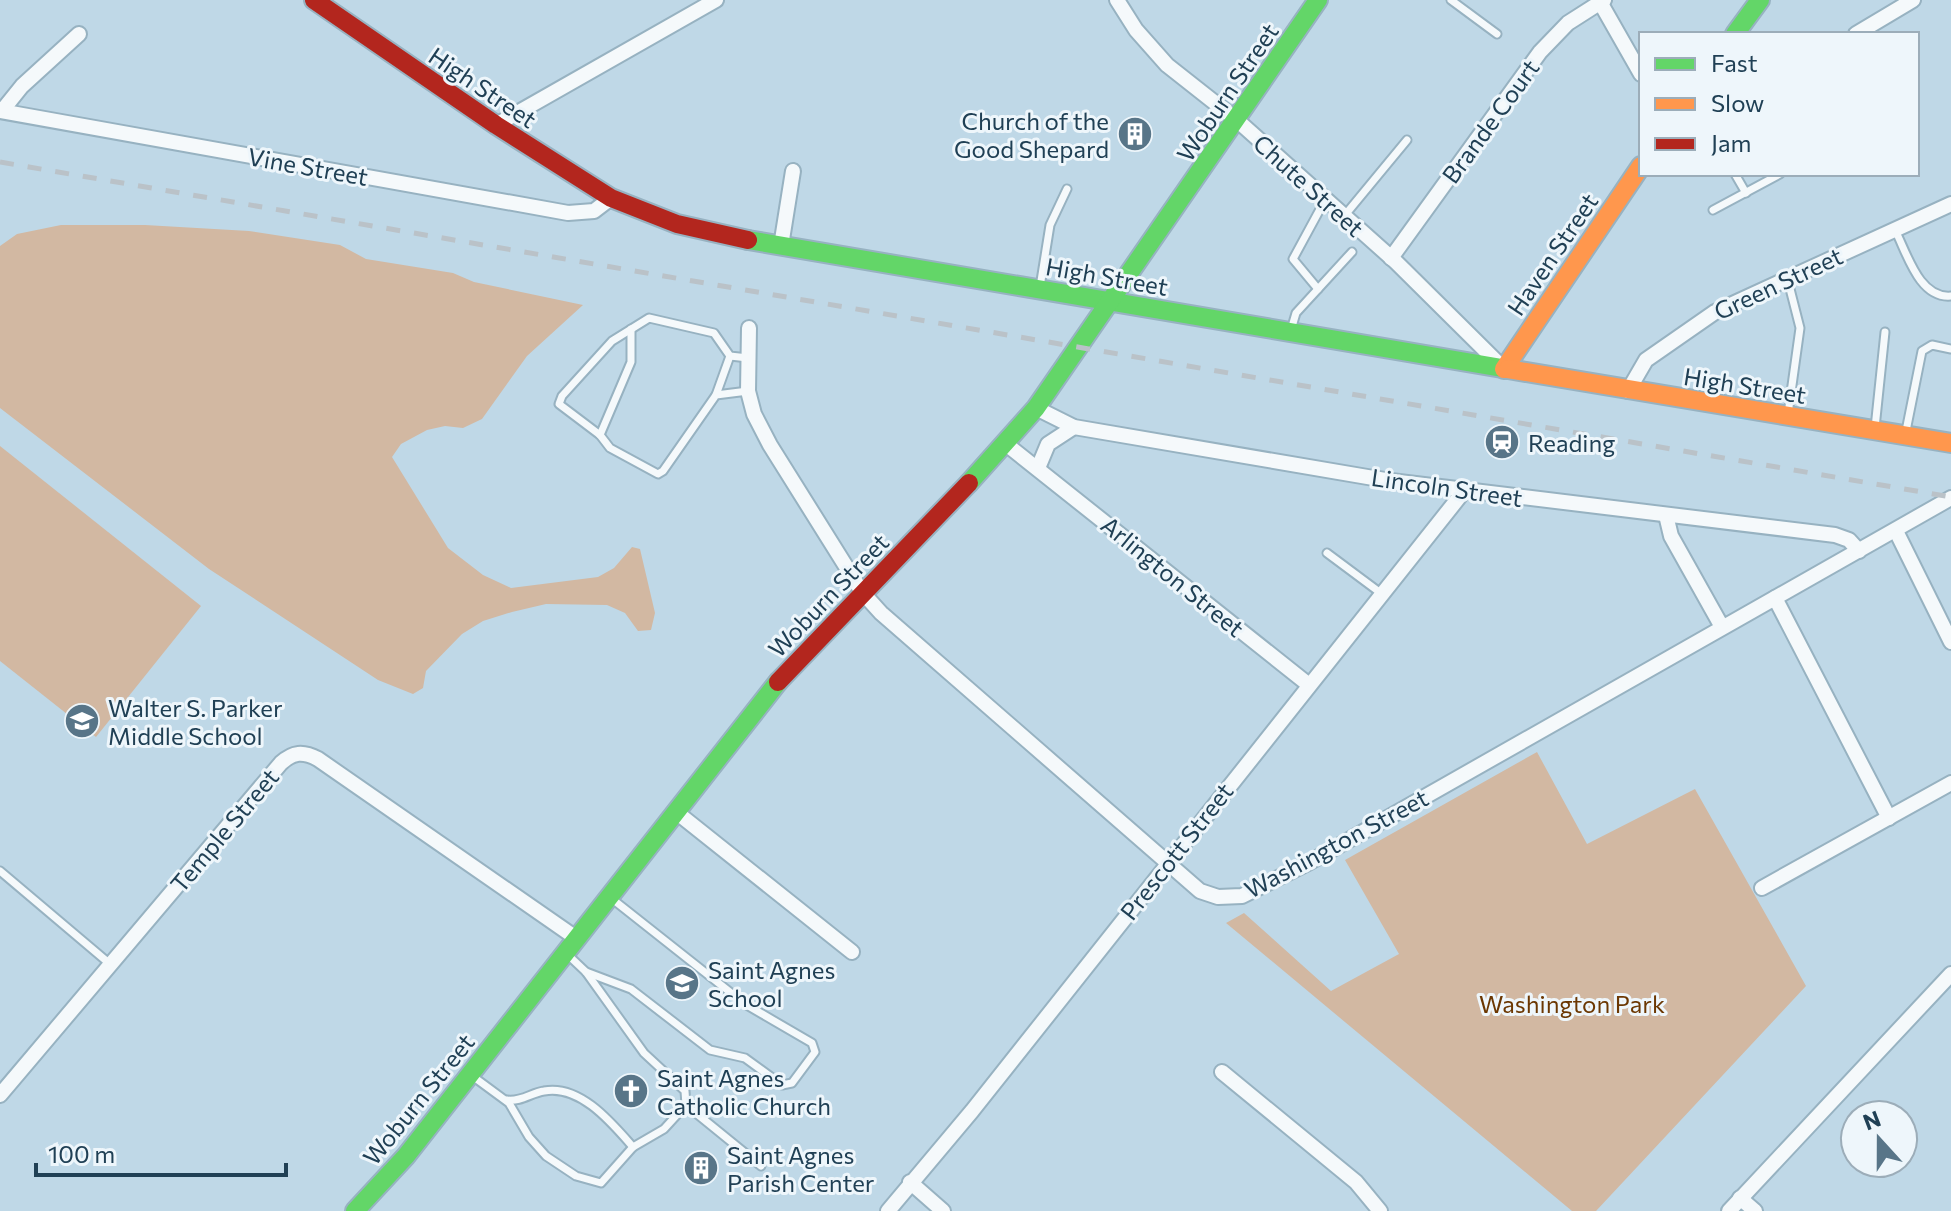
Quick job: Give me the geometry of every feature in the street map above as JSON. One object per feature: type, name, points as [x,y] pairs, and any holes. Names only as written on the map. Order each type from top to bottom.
[{"type":"street","name":"High Street","points":[[314,0],[496,125],[611,198],[677,224],[781,246],[1951,443]]},
{"type":"street","points":[[496,125],[716,0]]},
{"type":"street","name":"Chute Street","points":[[1117,0],[1136,30],[1167,65],[1238,121],[1391,258],[1504,369]]},
{"type":"street","name":"Woburn Street","points":[[355,1211],[406,1156],[780,680],[1006,444],[1036,408],[1238,121],[1318,0]]},
{"type":"street","points":[[1859,32],[1913,0]]},
{"type":"street","points":[[1602,1],[1639,70]]},
{"type":"street","name":"Brande Court","points":[[1391,258],[1540,52],[1568,23],[1602,1]]},
{"type":"street","points":[[1736,32],[1752,4]]},
{"type":"street","points":[[1,111],[22,86],[79,34]]},
{"type":"street","name":"Vine Street","points":[[1,111],[568,213],[594,211],[611,198]]},
{"type":"street","name":"Haven Street","points":[[1504,369],[1639,169]]},
{"type":"street","points":[[781,246],[793,171]]},
{"type":"street","name":"Green Street","points":[[1628,391],[1642,364],[1660,347],[1715,312],[1787,276],[1951,204]]},
{"type":"street","name":"Washington Street","points":[[749,328],[748,391],[770,445],[862,592],[881,613],[1166,864],[1209,894],[1228,898],[1252,892],[1951,498]]},
{"type":"street","name":"Lincoln Street","points":[[1036,408],[1074,427],[1464,491],[1835,535],[1849,540],[1859,551]]},
{"type":"street","points":[[1038,468],[1048,444],[1074,427]]},
{"type":"street","name":"Arlington Street","points":[[1006,444],[1309,685]]},
{"type":"street","name":"Prescott Street","points":[[888,1211],[972,1111],[1464,491]]},
{"type":"street","points":[[1666,515],[1676,546],[1722,627]]},
{"type":"street","points":[[1896,531],[1951,642]]},
{"type":"street","points":[[1775,598],[1889,818]]},
{"type":"street","name":"Temple Street","points":[[0,1095],[281,763],[297,753],[318,759],[571,946]]},
{"type":"street","points":[[1762,888],[1951,783]]},
{"type":"street","points":[[675,811],[852,952]]},
{"type":"street","points":[[1729,1211],[1951,974]]},
{"type":"street","points":[[1222,1072],[1356,1182],[1380,1211]]},
{"type":"street","points":[[910,1182],[943,1211]]},
{"type":"street","points":[[1740,1198],[1755,1211]]},
{"type":"lane","points":[[1451,0],[1497,34]]},
{"type":"lane","points":[[1344,217],[1407,140]]},
{"type":"lane","points":[[1736,176],[1746,193]]},
{"type":"lane","points":[[1713,210],[1776,176]]},
{"type":"lane","points":[[1039,289],[1050,225],[1067,189]]},
{"type":"lane","points":[[1318,289],[1293,259],[1325,200]]},
{"type":"lane","points":[[1895,229],[1927,288],[1937,296],[1951,296]]},
{"type":"lane","points":[[1291,332],[1296,313],[1352,252]]},
{"type":"lane","points":[[1787,276],[1800,328],[1788,417]]},
{"type":"lane","points":[[655,317],[717,334],[730,356],[716,395],[660,473],[610,448],[600,435],[562,410],[560,400],[609,344],[655,317]]},
{"type":"lane","points":[[600,435],[631,362],[631,329]]},
{"type":"lane","points":[[1875,431],[1885,332]]},
{"type":"lane","points":[[1905,435],[1922,351],[1932,345],[1951,349]]},
{"type":"lane","points":[[730,356],[748,358]]},
{"type":"lane","points":[[716,395],[748,391]]},
{"type":"lane","points":[[1327,553],[1382,594]]},
{"type":"lane","points":[[0,885],[4,874],[110,964]]},
{"type":"lane","points":[[586,972],[631,989],[710,1050],[738,1055],[782,1085],[792,1083],[814,1054],[810,1041],[745,1004],[609,896]]},
{"type":"lane","points":[[470,1074],[505,1099],[533,1144],[546,1156],[576,1176],[604,1182],[633,1147],[664,1129],[686,1105],[685,1091],[644,1053],[571,946]]},
{"type":"lane","points":[[505,1099],[518,1100],[543,1091],[567,1091],[606,1119],[633,1147]]},
{"type":"lane","points":[[686,1105],[761,1166]]},
{"type":"green space","points":[[61,225],[145,225],[249,231],[340,245],[366,259],[453,273],[474,282],[583,305],[527,356],[482,419],[463,428],[445,426],[427,430],[401,444],[392,457],[448,548],[483,575],[511,588],[598,577],[614,568],[632,547],[640,549],[655,613],[651,630],[638,631],[625,613],[607,605],[546,604],[512,612],[483,621],[462,634],[426,671],[423,688],[413,694],[378,680],[209,569],[0,408],[0,246],[17,234]]},
{"type":"green space","points":[[0,446],[201,606],[96,737],[0,661]]},
{"type":"green space","name":"Washington Park","points":[[1537,752],[1587,844],[1695,789],[1806,986],[1596,1211],[1572,1211],[1226,923],[1244,913],[1331,991],[1399,954],[1345,860]]},
{"type":"railway","points":[[0,162],[1951,497]]},
{"type":"traffic: fast","points":[[969,483],[1036,408],[1318,0]]},
{"type":"traffic: fast","points":[[1736,32],[1760,0]]},
{"type":"traffic: fast","points":[[748,240],[1508,369]]},
{"type":"traffic: fast","points":[[355,1211],[406,1156],[778,682]]},
{"type":"traffic: slow","points":[[1504,369],[1639,169]]},
{"type":"traffic: slow","points":[[1508,369],[1951,443]]},
{"type":"traffic: jam","points":[[314,0],[496,125],[611,198],[677,224],[748,240]]},
{"type":"traffic: jam","points":[[778,682],[969,483]]},
{"type":"place","name":"Church of the Good Shepard","points":[[1135,134]]},
{"type":"place","name":"Reading","points":[[1502,442]]},
{"type":"place","name":"Walter S. Parker Middle School","points":[[82,721]]},
{"type":"place","name":"Saint Agnes School","points":[[682,983]]},
{"type":"place","name":"Saint Agnes Catholic Church","points":[[631,1091]]},
{"type":"place","name":"Saint Agnes Parish Center","points":[[701,1168]]}]
